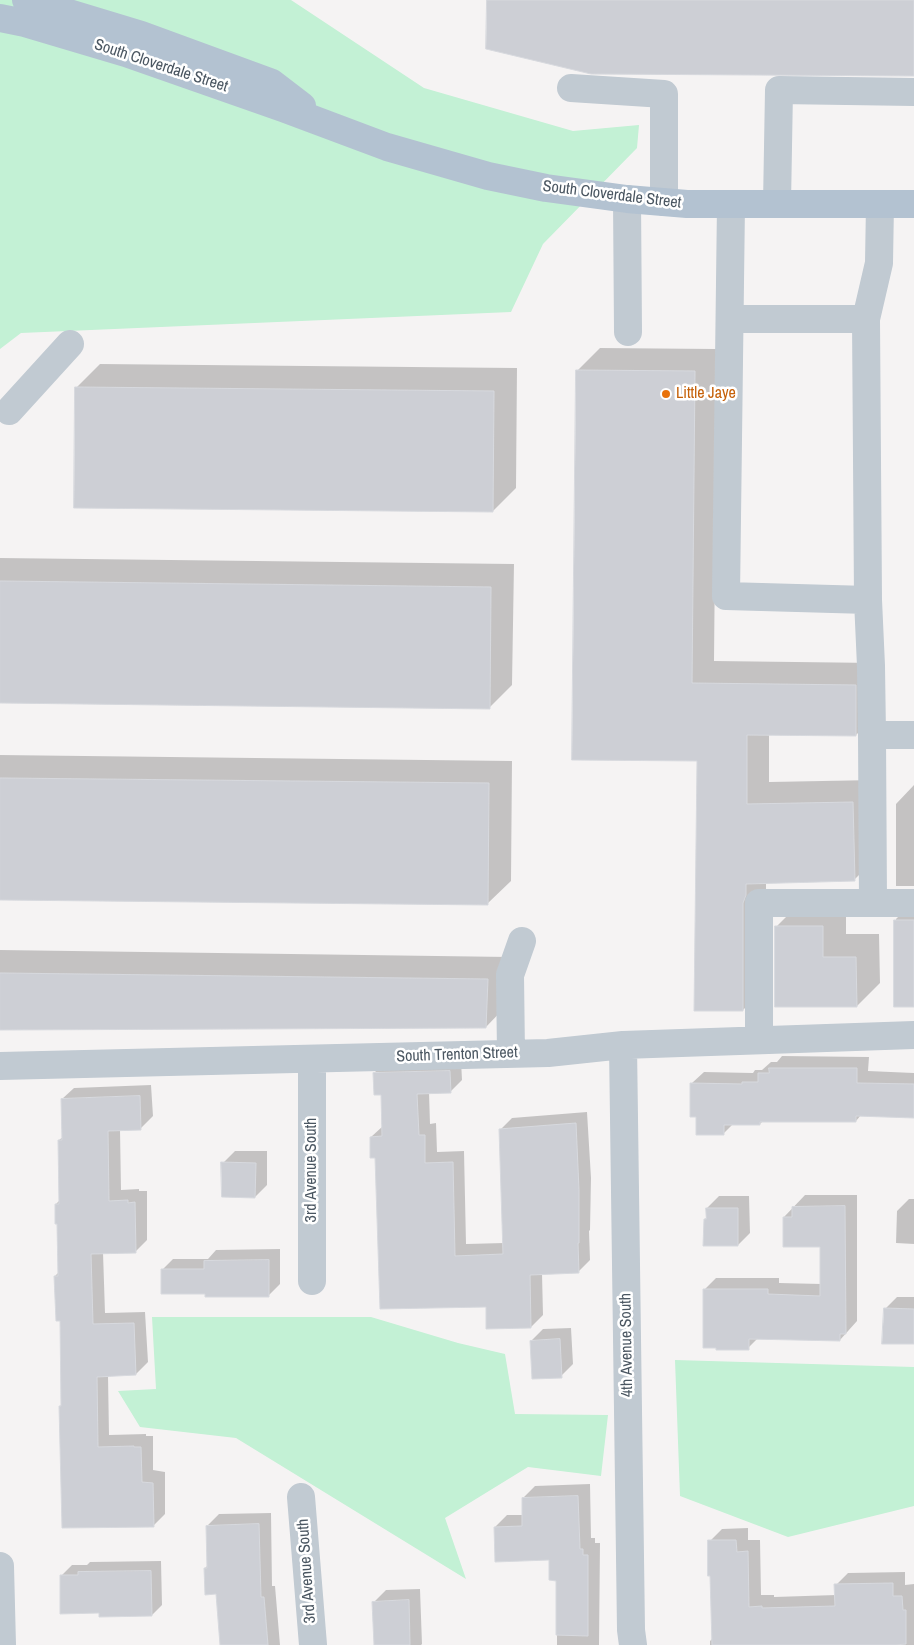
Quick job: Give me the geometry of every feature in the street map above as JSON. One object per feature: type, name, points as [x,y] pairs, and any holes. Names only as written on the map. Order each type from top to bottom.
[{"type":"main road","name":"South Cloverdale Street","points":[[26,0],[141,35],[272,83],[320,121]]},
{"type":"main road","name":"South Cloverdale Street","points":[[0,18],[126,53],[320,121],[387,147],[488,176],[546,188],[664,202],[914,204]]},
{"type":"street","points":[[570,88],[664,94],[664,202]]},
{"type":"street","points":[[777,204],[779,90],[914,92]]},
{"type":"street","points":[[628,199],[628,332]]},
{"type":"street","points":[[731,204],[726,596],[868,600]]},
{"type":"street","points":[[873,903],[866,319],[879,263],[880,204]]},
{"type":"street","points":[[730,319],[866,319]]},
{"type":"street","points":[[9,411],[70,344]]},
{"type":"street","points":[[872,735],[914,735]]},
{"type":"street","points":[[759,1040],[759,903],[914,903]]},
{"type":"street","points":[[510,1054],[510,975],[522,941]]},
{"type":"street","name":"South Trenton Street","points":[[0,1066],[548,1053],[623,1045],[914,1035]]},
{"type":"street","name":"4th Avenue South","points":[[623,1045],[631,1630],[633,1645]]},
{"type":"street","name":"3rd Avenue South","points":[[312,1059],[312,1281]]},
{"type":"street","name":"3rd Avenue South","points":[[301,1497],[313,1645]]},
{"type":"street","points":[[0,1566],[2,1645]]},
{"type":"green space","points":[[0,0],[291,0],[424,88],[573,131],[639,125],[637,148],[543,244],[511,312],[21,333],[0,349]]},
{"type":"green space","points":[[152,1317],[371,1317],[458,1343],[505,1354],[515,1414],[608,1415],[601,1476],[528,1467],[445,1518],[466,1579],[236,1438],[140,1427],[118,1391],[156,1389]]},
{"type":"green space","points":[[675,1360],[914,1367],[914,1506],[788,1537],[680,1496]]},
{"type":"building","points":[[487,0],[914,0],[914,76],[591,74],[486,49]]},
{"type":"building","points":[[576,370],[695,371],[692,683],[856,685],[856,736],[747,735],[747,804],[853,802],[855,881],[746,884],[746,895],[743,903],[743,1011],[694,1011],[697,761],[572,760]]},
{"type":"building","points":[[75,387],[494,391],[493,512],[74,508]]},
{"type":"building","points":[[0,581],[491,587],[490,709],[0,703]]},
{"type":"building","points":[[0,778],[489,783],[488,905],[0,900]]},
{"type":"building","points":[[894,920],[914,920],[914,1007],[894,1007]]},
{"type":"building","points":[[775,926],[823,926],[823,957],[856,957],[857,1007],[775,1007]]},
{"type":"building","points":[[0,973],[488,979],[486,1028],[0,1030]]},
{"type":"building","points":[[769,1068],[857,1068],[857,1083],[914,1084],[914,1118],[856,1116],[856,1122],[760,1122],[760,1125],[724,1125],[724,1135],[696,1135],[696,1117],[690,1117],[690,1083],[742,1084],[742,1082],[758,1082],[758,1073],[769,1073]]},
{"type":"building","points":[[450,1071],[451,1093],[417,1094],[419,1135],[425,1135],[425,1163],[453,1162],[455,1256],[503,1254],[499,1129],[576,1123],[579,1190],[579,1273],[530,1275],[531,1328],[486,1329],[486,1307],[380,1309],[375,1158],[370,1158],[370,1137],[382,1136],[381,1095],[374,1095],[373,1073]]},
{"type":"building","points":[[140,1096],[141,1130],[108,1131],[109,1201],[128,1200],[128,1203],[135,1202],[136,1253],[91,1254],[93,1324],[134,1323],[136,1375],[97,1377],[98,1447],[141,1447],[142,1482],[153,1483],[154,1527],[62,1528],[59,1406],[61,1406],[60,1321],[56,1321],[54,1276],[58,1276],[55,1204],[59,1204],[58,1140],[62,1140],[61,1099]]},
{"type":"building","points":[[221,1162],[256,1163],[255,1198],[222,1197]]},
{"type":"building","points":[[845,1206],[846,1334],[840,1334],[840,1341],[749,1339],[749,1350],[703,1348],[703,1289],[768,1289],[768,1294],[820,1296],[820,1247],[783,1247],[783,1217],[792,1217],[792,1207]]},
{"type":"building","points":[[706,1208],[738,1208],[738,1246],[703,1246]]},
{"type":"building","points":[[269,1260],[269,1297],[205,1297],[205,1294],[161,1294],[161,1269],[204,1269],[204,1261]]},
{"type":"building","points":[[884,1308],[914,1309],[914,1344],[882,1344]]},
{"type":"building","points":[[560,1339],[562,1378],[532,1379],[530,1341]]},
{"type":"building","points":[[578,1496],[580,1549],[583,1549],[583,1555],[588,1555],[588,1636],[556,1635],[556,1581],[549,1580],[549,1560],[495,1562],[494,1527],[522,1526],[522,1498]]},
{"type":"building","points":[[259,1524],[261,1597],[264,1597],[268,1645],[220,1645],[216,1594],[205,1595],[204,1568],[207,1568],[206,1526]]},
{"type":"building","points":[[708,1540],[736,1540],[737,1552],[748,1551],[749,1607],[835,1606],[834,1584],[893,1583],[893,1596],[902,1596],[903,1610],[906,1610],[906,1644],[712,1645]]},
{"type":"building","points":[[151,1571],[152,1616],[99,1617],[99,1613],[60,1614],[60,1575],[78,1575],[78,1572]]},
{"type":"building","points":[[409,1600],[410,1645],[374,1645],[372,1602]]},
{"type":"place","name":"Little Jaye","points":[[666,394]]}]
